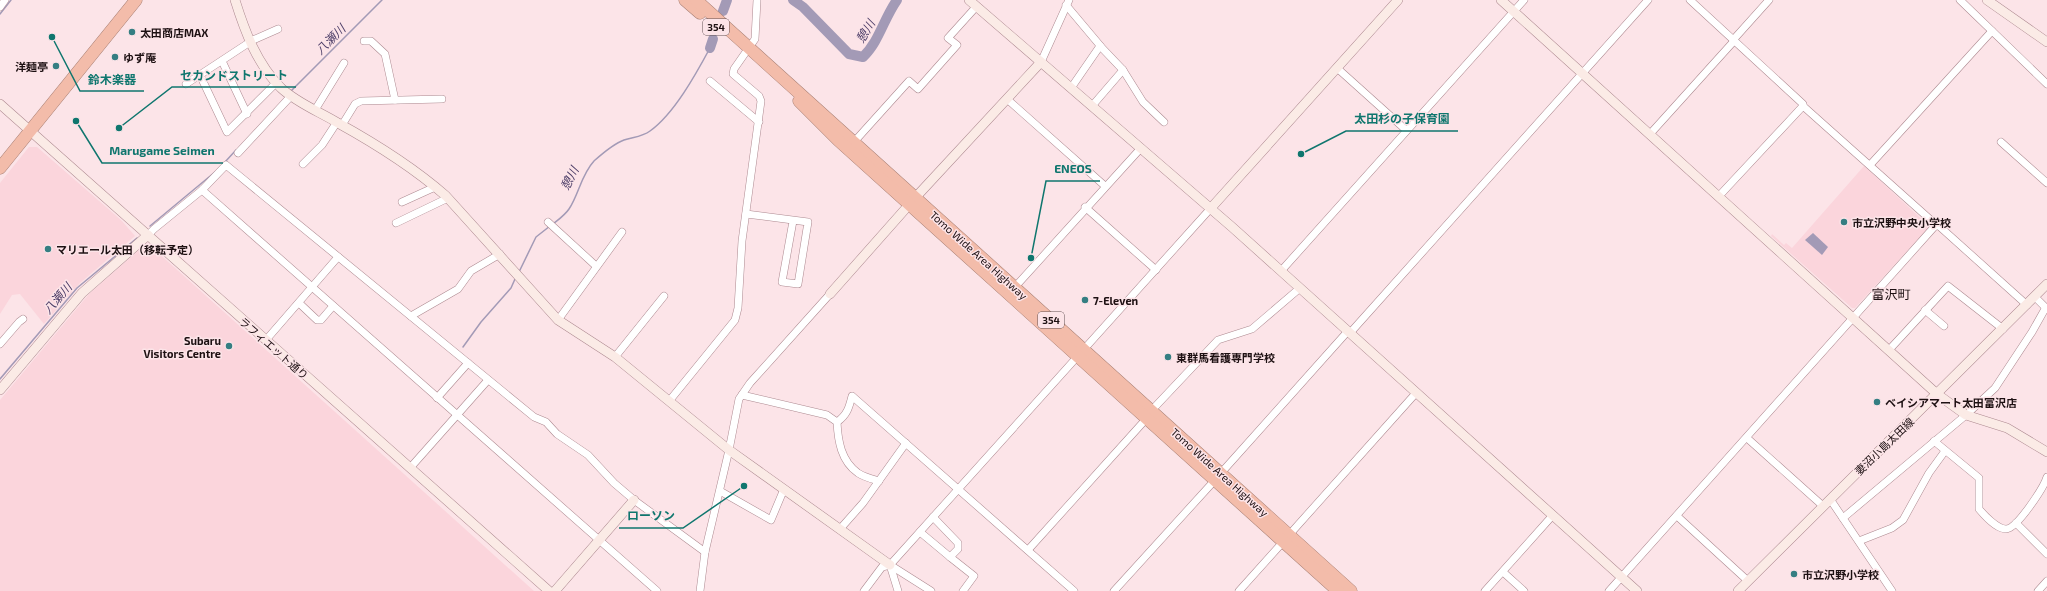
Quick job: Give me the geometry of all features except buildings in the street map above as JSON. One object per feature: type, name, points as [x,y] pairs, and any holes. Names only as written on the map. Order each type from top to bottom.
[{"type":"highway","points":[[0,168],[136,0]]},
{"type":"highway","name":"Tomo Wide Area Highway","points":[[685,0],[748,51],[854,142],[913,201],[1081,354],[1286,538],[1352,591]]},
{"type":"highway","name":"Tomo Wide Area Highway","points":[[696,0],[838,140],[1015,287],[1081,354]]},
{"type":"highway","name":"Tomo Wide Area Highway","points":[[1286,538],[1338,591]]},
{"type":"street","points":[[0,7],[5,0]]},
{"type":"street","points":[[235,0],[250,44],[276,83],[291,96],[340,123],[436,187],[500,254],[558,320],[615,356],[730,450],[890,565],[931,591]]},
{"type":"street","points":[[670,400],[735,320],[738,308],[746,214],[761,101],[759,96],[733,74],[734,69],[748,51],[754,39],[757,0]]},
{"type":"street","points":[[969,0],[1211,208],[1637,591]]},
{"type":"street","points":[[864,591],[882,567],[890,565],[933,518],[1398,0]]},
{"type":"street","points":[[1501,0],[1937,394],[1966,415],[2007,428],[2047,452]]},
{"type":"street","points":[[1281,271],[1524,0]]},
{"type":"street","points":[[1114,591],[1648,0]]},
{"type":"street","points":[[1690,0],[1803,104],[1803,106],[1935,226],[1939,226],[2027,305]]},
{"type":"street","points":[[1650,134],[1769,0]]},
{"type":"street","points":[[1960,0],[2047,84]]},
{"type":"street","points":[[1987,0],[2047,42]]},
{"type":"street","points":[[700,591],[705,552],[730,450],[739,399],[913,201],[1041,62],[1067,3],[1100,46],[1123,70],[1143,102],[1164,122]]},
{"type":"street","points":[[854,142],[909,81],[918,89],[957,46],[948,38],[976,7]]},
{"type":"street","points":[[186,84],[250,44],[253,40],[278,29]]},
{"type":"street","points":[[1870,166],[1992,31]]},
{"type":"street","points":[[364,41],[371,41],[385,54],[395,100]]},
{"type":"street","points":[[1071,88],[1100,46]]},
{"type":"street","points":[[222,61],[247,114]]},
{"type":"street","points":[[316,110],[344,64]]},
{"type":"street","points":[[1337,68],[1406,130]]},
{"type":"street","points":[[1092,106],[1123,70]]},
{"type":"street","points":[[200,75],[226,131],[229,132],[276,83]]},
{"type":"street","points":[[710,81],[759,122]]},
{"type":"street","points":[[238,153],[291,96]]},
{"type":"street","points":[[303,164],[322,145],[358,101],[442,99]]},
{"type":"street","points":[[1007,99],[1105,186]]},
{"type":"street","name":"ラフィエット通り","points":[[0,104],[549,591]]},
{"type":"street","points":[[1719,196],[1803,106]]},
{"type":"street","points":[[2001,142],[2047,183]]},
{"type":"street","points":[[1015,287],[1085,207],[1141,148]]},
{"type":"street","points":[[0,390],[82,292],[148,236],[154,228],[202,190],[226,166],[534,417],[546,422],[557,434],[588,455],[614,483],[634,500],[705,552]]},
{"type":"street","points":[[402,202],[436,187]]},
{"type":"street","points":[[202,190],[598,541],[657,591]]},
{"type":"street","points":[[396,223],[448,198]]},
{"type":"street","points":[[1085,207],[1156,270]]},
{"type":"street","points":[[746,214],[808,222],[798,284],[782,282],[793,221]]},
{"type":"street","points":[[550,224],[596,266]]},
{"type":"street","points":[[1609,591],[1935,226]]},
{"type":"street","points":[[558,320],[622,232]]},
{"type":"street","points":[[411,316],[458,289],[471,271],[500,254]]},
{"type":"street","points":[[266,340],[338,257]]},
{"type":"street","name":"妻沼小島太田線","points":[[1738,591],[2047,284]]},
{"type":"street","points":[[1889,350],[1948,286],[2003,329]]},
{"type":"street","points":[[1028,550],[1149,414],[1218,340],[1252,329],[1300,288]]},
{"type":"street","points":[[615,356],[664,296]]},
{"type":"street","points":[[1843,518],[1966,415],[1995,388],[2046,309],[2035,297]]},
{"type":"street","points":[[299,303],[317,320],[321,320],[333,306]]},
{"type":"street","points":[[1925,310],[1944,326]]},
{"type":"street","points":[[0,344],[19,322],[24,319]]},
{"type":"street","points":[[437,398],[468,363]]},
{"type":"street","points":[[410,468],[488,380]]},
{"type":"street","points":[[1239,591],[1416,393]]},
{"type":"street","points":[[742,395],[827,415],[837,422]]},
{"type":"street","points":[[837,422],[844,418],[848,412],[852,396],[1074,591]]},
{"type":"street","points":[[837,422],[838,443],[844,457],[858,473],[879,481]]},
{"type":"street","points":[[1747,438],[1822,506]]},
{"type":"street","points":[[1934,441],[1978,478],[1980,511],[2004,529],[2008,529],[2016,523],[2044,486],[2047,476]]},
{"type":"street","points":[[840,529],[879,481],[906,443]]},
{"type":"street","points":[[1859,541],[1892,528],[1903,520],[1930,473],[1945,451]]},
{"type":"street","points":[[720,491],[771,520],[784,489]]},
{"type":"street","points":[[1830,499],[1892,591]]},
{"type":"street","points":[[555,591],[634,500]]},
{"type":"street","points":[[1485,591],[1553,515]]},
{"type":"street","points":[[1677,516],[1748,581]]},
{"type":"street","points":[[933,518],[958,544],[958,549],[950,557]]},
{"type":"street","points":[[2016,523],[2047,554]]},
{"type":"street","points":[[920,532],[974,576],[963,591]]},
{"type":"street","points":[[890,565],[898,591]]},
{"type":"street","points":[[1503,572],[1524,591]]},
{"type":"street","points":[[2038,591],[2047,581]]},
{"type":"shaded area","name":"マリエール太田（移転予定）","points":[[29,147],[37,147],[121,220],[135,236],[80,283],[44,324],[20,294],[12,295],[0,314],[0,183]]},
{"type":"shaded area","points":[[1864,166],[1927,224],[1928,228],[1855,308],[1852,308],[1771,236],[1772,234],[1784,245],[1786,243],[1792,248]]},
{"type":"shaded area","points":[[1813,233],[1828,247],[1822,255],[1805,240]]},
{"type":"shaded area","points":[[147,243],[534,591],[0,591],[0,400],[89,294]]},
{"type":"waterway","points":[[0,14],[11,0]]},
{"type":"waterway","name":"八瀬川","points":[[291,91],[382,0]]},
{"type":"waterway","name":"憩川","points":[[723,11],[727,0]]},
{"type":"waterway","name":"憩川","points":[[793,0],[803,7],[849,54],[863,57],[869,51],[897,0]]},
{"type":"waterway","name":"憩川","points":[[710,48],[713,39]]},
{"type":"waterway","name":"憩川","points":[[553,224],[569,209],[586,172],[594,161],[616,144],[647,133],[668,115],[684,93],[710,48]]},
{"type":"waterway","name":"八瀬川","points":[[225,162],[236,150]]},
{"type":"waterway","name":"八瀬川","points":[[150,226],[215,172]]},
{"type":"waterway","name":"憩川","points":[[519,272],[536,237],[550,226]]},
{"type":"waterway","name":"八瀬川","points":[[0,379],[77,288],[137,238]]},
{"type":"waterway","name":"憩川","points":[[463,347],[481,322],[511,288],[515,279]]},
{"type":"place","name":"太田商店MAX","points":[[132,32]]},
{"type":"place","name":"鈴木楽器","points":[[52,37]]},
{"type":"place","name":"ゆず庵","points":[[115,57]]},
{"type":"place","name":"洋麺亭","points":[[56,66]]},
{"type":"place","name":"Marugame Seimen","points":[[76,121]]},
{"type":"place","name":"セカンドストリート","points":[[119,128]]},
{"type":"place","name":"太田杉の子保育園","points":[[1301,154]]},
{"type":"place","name":"市立沢野中央小学校","points":[[1844,222]]},
{"type":"place","name":"マリエール太田（移転予定）","points":[[48,249]]},
{"type":"place","name":"ENEOS","points":[[1031,258]]},
{"type":"place","name":"7-Eleven","points":[[1085,300]]},
{"type":"place","name":"Subaru Visitors Centre","points":[[229,346]]},
{"type":"place","name":"東群馬看護専門学校","points":[[1168,357]]},
{"type":"place","name":"ベイシアマート太田富沢店","points":[[1877,402]]},
{"type":"place","name":"ローソン","points":[[744,486]]},
{"type":"place","name":"市立沢野小学校","points":[[1794,574]]},
{"type":"district","name":"富沢町","points":[[1891,294]]}]
